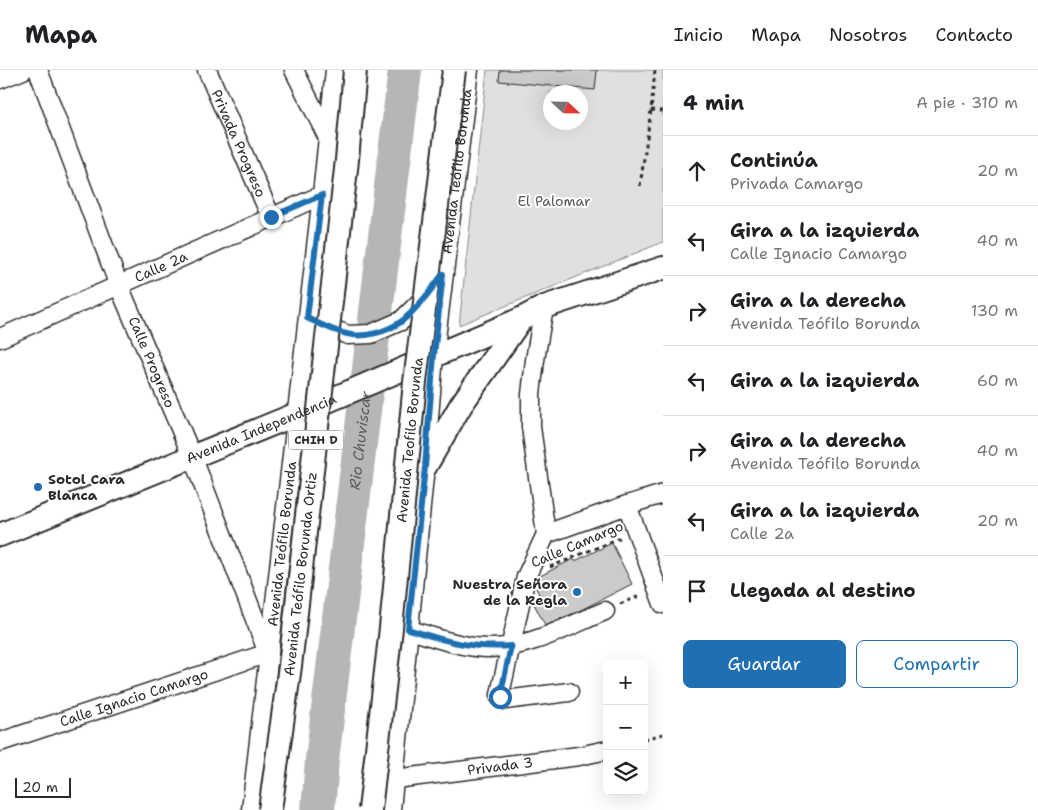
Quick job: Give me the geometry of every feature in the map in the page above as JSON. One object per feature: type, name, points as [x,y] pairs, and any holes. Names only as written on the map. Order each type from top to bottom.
[{"type":"main road","name":"Avenida Teófilo Borunda Ortiz","points":[[270,810],[290,666],[347,160],[355,70]]},
{"type":"main road","name":"Avenida Teofilo Borunda","points":[[370,810],[415,382],[454,70]]},
{"type":"main road","name":"Avenida Independencia","points":[[0,535],[297,414],[521,319],[544,307],[663,268]]},
{"type":"main road","points":[[425,467],[461,405],[521,319]]},
{"type":"street","points":[[0,79],[23,70]]},
{"type":"street","name":"Calle Progreso","points":[[38,70],[119,286],[192,456],[268,653]]},
{"type":"street","name":"Privada Progreso","points":[[207,70],[271,217]]},
{"type":"street","points":[[294,70],[328,138]]},
{"type":"street","name":"Avenida Teófilo Borunda","points":[[251,810],[335,70]]},
{"type":"street","name":"Avenida Teófilo Borunda","points":[[391,810],[425,467],[434,355],[469,70]]},
{"type":"street","name":"Calle 2a","points":[[0,338],[322,195]]},
{"type":"street","points":[[307,318],[326,328],[348,335],[371,334],[402,321],[428,294],[443,274]]},
{"type":"street","points":[[544,307],[531,394],[531,427],[546,534],[526,577],[500,694],[502,699],[505,700],[568,692]]},
{"type":"street","points":[[546,534],[663,494]]},
{"type":"street","points":[[627,505],[660,596]]},
{"type":"street","points":[[408,629],[440,639],[486,648],[511,646],[549,635],[605,611]]},
{"type":"street","name":"Calle Ignacio Camargo","points":[[0,742],[268,653]]},
{"type":"street","name":"Privada 3","points":[[394,779],[579,756],[603,751]]},
{"type":"path","points":[[640,186],[655,70]]},
{"type":"path","points":[[651,110],[663,111]]},
{"type":"path","name":"Calle Camargo","points":[[526,577],[636,531]]},
{"type":"path","points":[[605,611],[660,596]]},
{"type":"path","points":[[648,739],[663,734]]},
{"type":"green space","name":"El Palomar","points":[[487,70],[663,70],[663,242],[459,325]]},
{"type":"building","points":[[500,70],[597,70],[595,90],[588,89],[588,85],[543,85],[499,81]]},
{"type":"building","name":"Nuestra Señora de la Regla","points":[[612,543],[632,584],[577,612],[545,625],[534,604],[542,600],[535,586],[538,577],[573,559],[575,561]]},
{"type":"waterway","name":"Rio Chuviscar","points":[[318,810],[322,760],[405,70]]},
{"type":"place","name":"Sotol Cara Blanca","points":[[38,487]]},
{"type":"place","name":"Nuestra Señora de la Regla","points":[[577,592]]},
{"type":"route","points":[[271,217],[322,195],[307,318],[326,328],[348,335],[361,335],[371,334],[388,328],[402,321],[428,294],[443,274],[408,629],[440,639],[486,648],[511,646],[500,697]]}]
